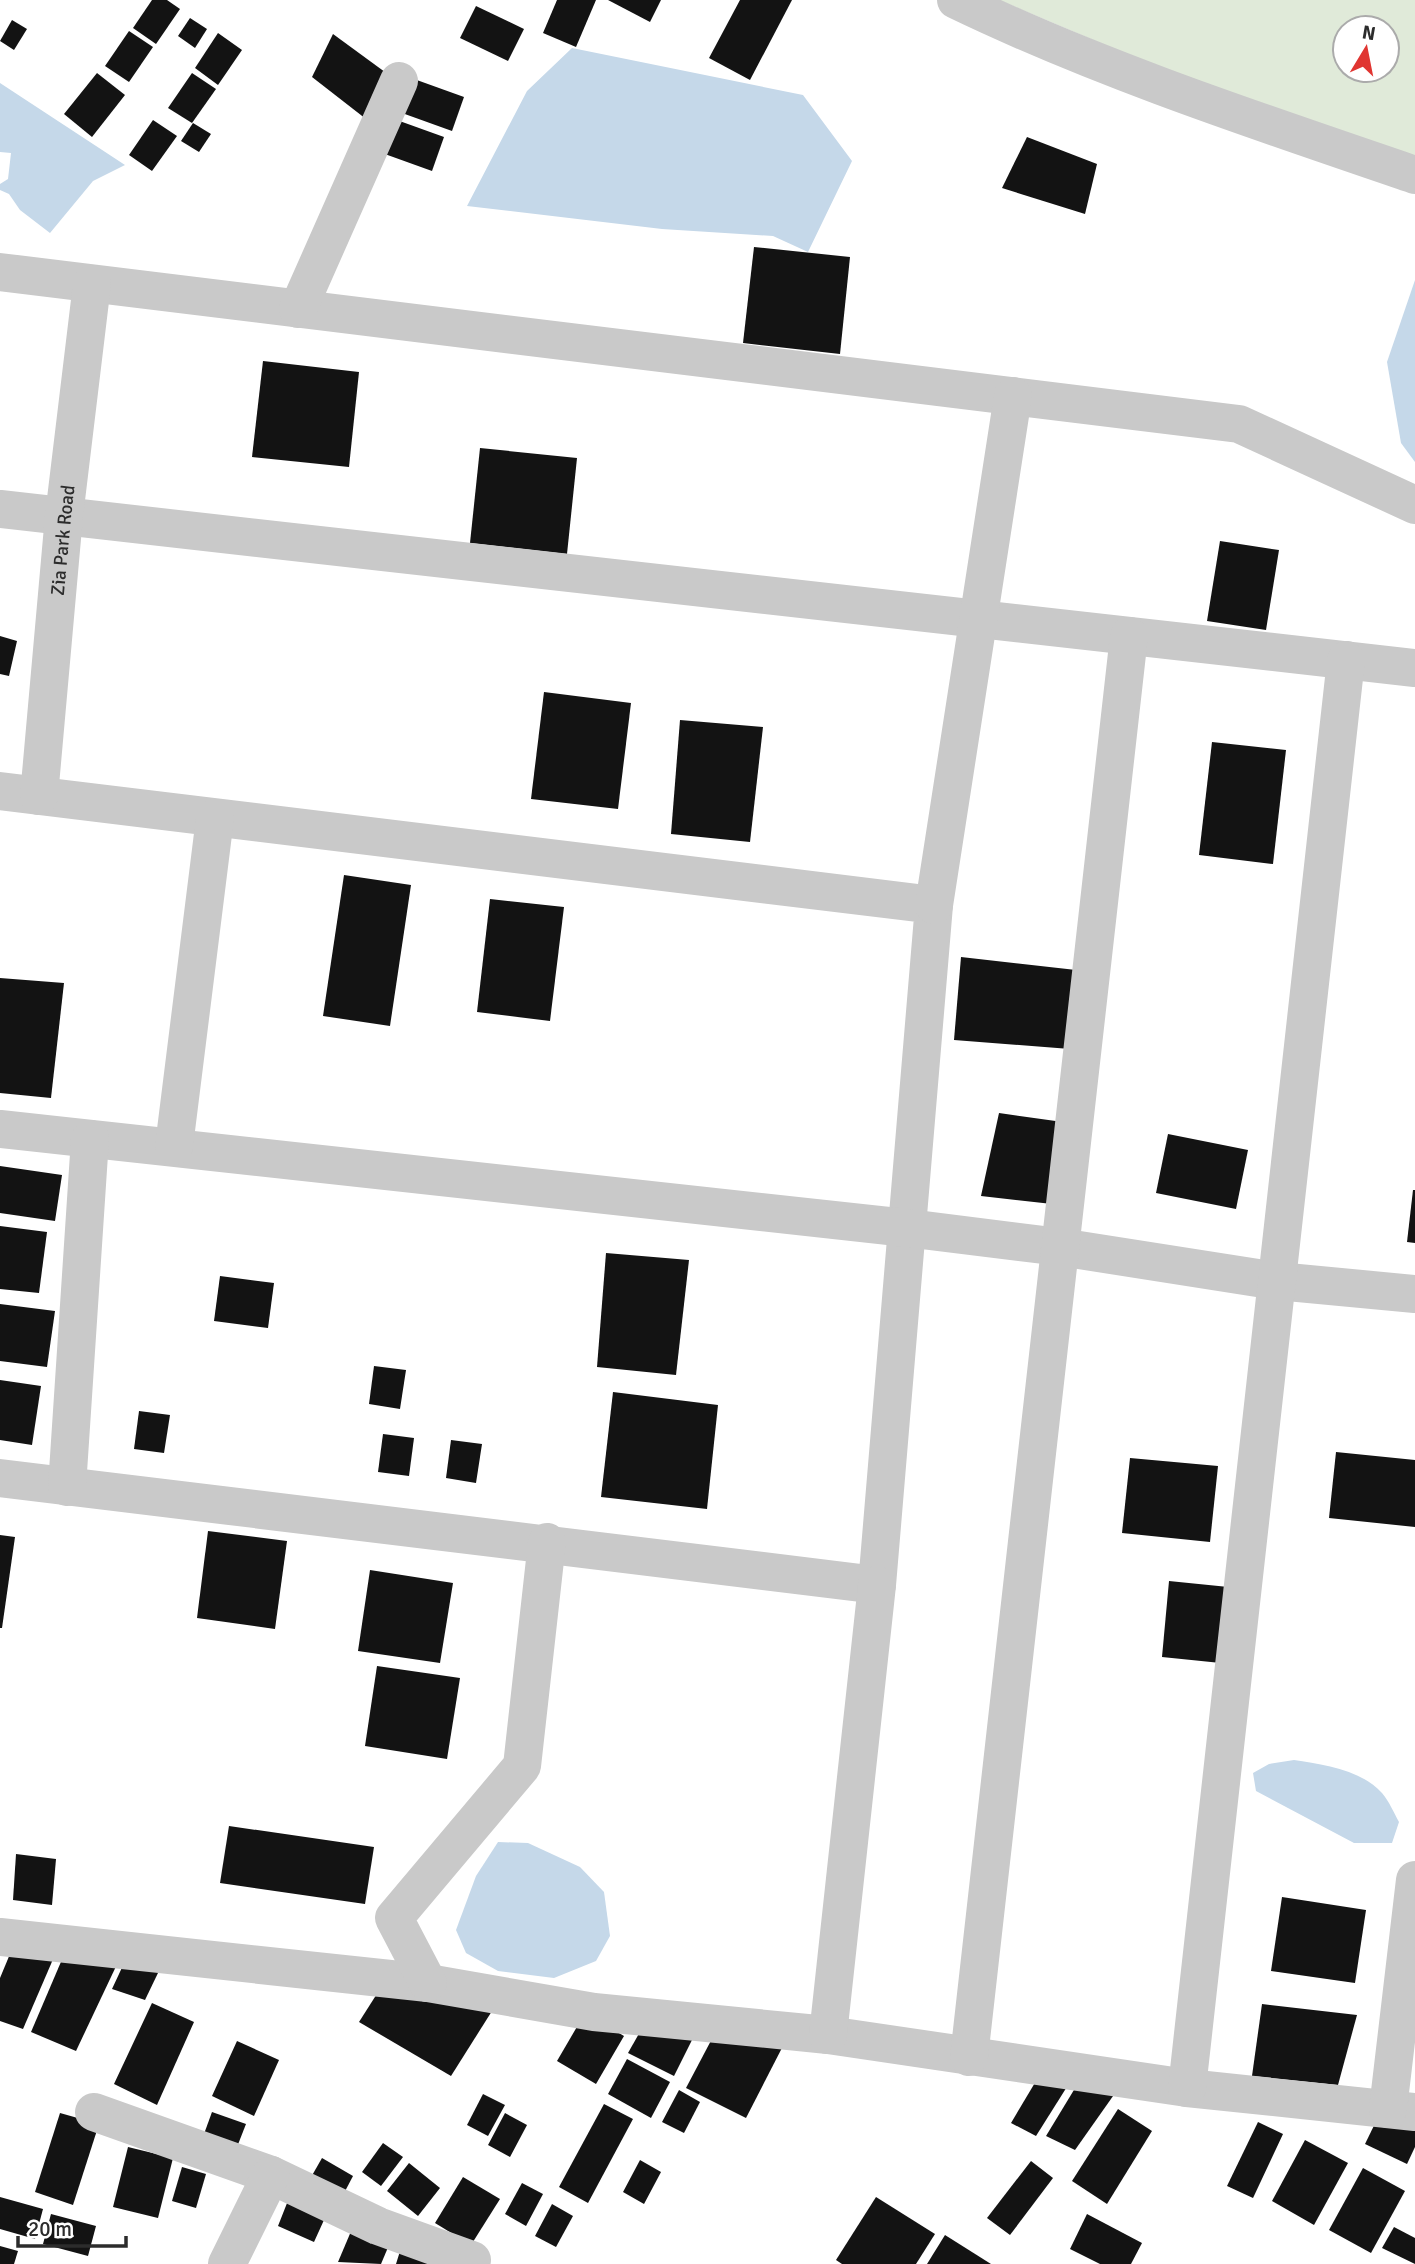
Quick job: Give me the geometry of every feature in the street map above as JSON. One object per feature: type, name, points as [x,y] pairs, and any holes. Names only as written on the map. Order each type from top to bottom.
[{"type":"street","points":[[956,0],[1007,25],[1213,104],[1415,175]]},
{"type":"street","points":[[298,309],[399,81]]},
{"type":"street","points":[[0,272],[1239,424],[1415,505]]},
{"type":"street","name":"Zia Park Road","points":[[39,796],[64,516],[92,284]]},
{"type":"street","points":[[828,2035],[877,1585],[934,905],[1013,397]]},
{"type":"street","points":[[0,509],[1415,668]]},
{"type":"street","points":[[969,2057],[1129,636]]},
{"type":"street","points":[[1186,2088],[1346,660]]},
{"type":"street","points":[[0,791],[934,905]]},
{"type":"street","points":[[174,1146],[215,818]]},
{"type":"street","points":[[0,1129],[907,1228],[1060,1247],[1277,1281],[1415,1294]]},
{"type":"street","points":[[67,1487],[90,1139]]},
{"type":"street","points":[[0,1478],[547,1542],[877,1585]]},
{"type":"street","points":[[428,1983],[394,1918],[522,1766],[547,1542]]},
{"type":"street","points":[[0,1937],[428,1983],[594,2011],[828,2035],[1186,2088],[1402,2110],[1415,1880]]},
{"type":"street","points":[[94,2112],[271,2175],[378,2226],[472,2260]]},
{"type":"street","points":[[226,2264],[271,2175]]},
{"type":"green space","points":[[999,0],[1415,0],[1415,176]]},
{"type":"water","points":[[572,48],[803,95],[852,161],[808,252],[773,236],[662,229],[467,206],[527,91]]},
{"type":"water","points":[[0,83],[125,165],[93,181],[50,233],[20,210],[9,194],[0,190],[0,184],[8,179],[11,153],[0,152]]},
{"type":"water","points":[[1415,280],[1415,462],[1401,443],[1387,362]]},
{"type":"water","points":[[1294,1760],[1341,1769],[1374,1785],[1385,1796],[1399,1822],[1392,1843],[1354,1843],[1256,1791],[1253,1773],[1269,1764]]},
{"type":"water","points":[[498,1842],[528,1843],[580,1867],[604,1892],[610,1936],[596,1961],[554,1978],[498,1971],[466,1953],[456,1930],[476,1876]]},
{"type":"building","points":[[152,0],[167,0],[180,9],[156,44],[133,28]]},
{"type":"building","points":[[557,0],[596,0],[576,47],[543,33]]},
{"type":"building","points":[[608,0],[661,0],[650,22]]},
{"type":"building","points":[[740,0],[792,0],[750,80],[709,58]]},
{"type":"building","points":[[476,6],[524,29],[508,61],[460,38]]},
{"type":"building","points":[[190,18],[207,29],[195,48],[178,36]]},
{"type":"building","points":[[12,20],[27,29],[14,50],[0,41]]},
{"type":"building","points":[[129,31],[153,47],[129,82],[105,66]]},
{"type":"building","points":[[218,33],[242,50],[218,85],[195,68]]},
{"type":"building","points":[[333,34],[389,75],[366,119],[312,77]]},
{"type":"building","points":[[97,73],[125,95],[92,137],[64,114]]},
{"type":"building","points":[[192,73],[216,89],[192,123],[168,108]]},
{"type":"building","points":[[414,79],[464,97],[452,131],[402,113]]},
{"type":"building","points":[[394,119],[444,137],[432,171],[382,153]]},
{"type":"building","points":[[153,120],[177,136],[152,171],[129,155]]},
{"type":"building","points":[[193,123],[211,134],[199,152],[181,141]]},
{"type":"building","points":[[1027,137],[1097,164],[1085,214],[1002,188]]},
{"type":"building","points":[[754,247],[850,257],[840,354],[743,343]]},
{"type":"building","points":[[263,361],[359,372],[349,467],[252,457]]},
{"type":"building","points":[[480,448],[577,458],[567,554],[470,543]]},
{"type":"building","points":[[1220,541],[1279,550],[1266,630],[1207,621]]},
{"type":"building","points":[[0,636],[17,641],[9,676],[0,674]]},
{"type":"building","points":[[544,692],[631,703],[618,809],[531,799]]},
{"type":"building","points":[[680,720],[763,727],[750,842],[671,834]]},
{"type":"building","points":[[1212,742],[1286,750],[1273,864],[1199,855]]},
{"type":"building","points":[[344,875],[411,885],[390,1026],[323,1016]]},
{"type":"building","points":[[490,899],[564,907],[550,1021],[477,1012]]},
{"type":"building","points":[[961,957],[1076,970],[1070,1049],[954,1040]]},
{"type":"building","points":[[0,978],[64,983],[51,1098],[0,1093]]},
{"type":"building","points":[[999,1113],[1070,1123],[1061,1205],[981,1196]]},
{"type":"building","points":[[1168,1134],[1248,1150],[1236,1209],[1156,1193]]},
{"type":"building","points":[[0,1166],[62,1175],[55,1221],[0,1213]]},
{"type":"building","points":[[1415,1190],[1415,1243],[1407,1242]]},
{"type":"building","points":[[0,1226],[47,1232],[39,1293],[0,1289]]},
{"type":"building","points":[[606,1253],[689,1260],[676,1375],[597,1367]]},
{"type":"building","points":[[220,1276],[274,1283],[268,1328],[214,1321]]},
{"type":"building","points":[[0,1304],[55,1311],[47,1367],[0,1361]]},
{"type":"building","points":[[374,1366],[406,1370],[400,1409],[369,1404]]},
{"type":"building","points":[[0,1380],[41,1386],[32,1445],[0,1440]]},
{"type":"building","points":[[613,1392],[718,1405],[707,1509],[601,1497]]},
{"type":"building","points":[[139,1411],[170,1415],[164,1453],[134,1449]]},
{"type":"building","points":[[383,1434],[414,1438],[409,1476],[378,1472]]},
{"type":"building","points":[[451,1440],[482,1444],[476,1483],[446,1478]]},
{"type":"building","points":[[1336,1452],[1415,1460],[1415,1527],[1329,1518]]},
{"type":"building","points":[[1130,1458],[1218,1466],[1210,1542],[1122,1533]]},
{"type":"building","points":[[208,1531],[287,1541],[275,1629],[197,1618]]},
{"type":"building","points":[[0,1535],[15,1537],[2,1628],[0,1628]]},
{"type":"building","points":[[370,1570],[453,1583],[440,1663],[358,1651]]},
{"type":"building","points":[[1169,1581],[1258,1590],[1250,1666],[1162,1657]]},
{"type":"building","points":[[377,1666],[460,1678],[447,1759],[365,1746]]},
{"type":"building","points":[[229,1826],[374,1847],[365,1904],[220,1883]]},
{"type":"building","points":[[16,1854],[56,1859],[52,1905],[13,1900]]},
{"type":"building","points":[[1282,1897],[1366,1910],[1355,1983],[1271,1971]]},
{"type":"building","points":[[72,1936],[128,1941],[76,2051],[31,2032]]},
{"type":"building","points":[[15,1942],[57,1950],[23,2029],[0,2021],[0,1978]]},
{"type":"building","points":[[133,1944],[170,1948],[145,2000],[112,1989]]},
{"type":"building","points":[[380,1989],[492,2011],[451,2076],[359,2022]]},
{"type":"building","points":[[152,2003],[194,2022],[157,2105],[114,2084]]},
{"type":"building","points":[[1262,2004],[1357,2015],[1338,2085],[1252,2076]]},
{"type":"building","points":[[585,2013],[624,2036],[596,2084],[557,2061]]},
{"type":"building","points":[[645,2023],[695,2034],[674,2076],[628,2053]]},
{"type":"building","points":[[715,2033],[784,2044],[746,2118],[686,2088]]},
{"type":"building","points":[[237,2041],[279,2060],[254,2116],[212,2096]]},
{"type":"building","points":[[627,2059],[670,2082],[651,2118],[608,2094]]},
{"type":"building","points":[[1039,2076],[1070,2082],[1036,2136],[1011,2123]]},
{"type":"building","points":[[1080,2080],[1118,2089],[1075,2150],[1046,2136]]},
{"type":"building","points":[[679,2090],[700,2102],[684,2133],[662,2122]]},
{"type":"building","points":[[483,2094],[505,2105],[488,2136],[467,2125]]},
{"type":"building","points":[[604,2104],[633,2119],[588,2203],[559,2187]]},
{"type":"building","points":[[1384,2105],[1415,2121],[1415,2147],[1407,2164],[1365,2144]]},
{"type":"building","points":[[1118,2109],[1152,2131],[1107,2204],[1072,2181]]},
{"type":"building","points":[[212,2112],[246,2124],[237,2147],[204,2134]]},
{"type":"building","points":[[60,2113],[99,2124],[73,2205],[35,2192]]},
{"type":"building","points":[[505,2113],[527,2125],[510,2157],[488,2145]]},
{"type":"building","points":[[1258,2122],[1283,2134],[1253,2198],[1227,2186]]},
{"type":"building","points":[[1305,2140],[1348,2163],[1314,2225],[1272,2201]]},
{"type":"building","points":[[383,2143],[403,2157],[381,2186],[362,2172]]},
{"type":"building","points":[[128,2147],[173,2158],[158,2218],[113,2207]]},
{"type":"building","points":[[322,2158],[353,2176],[342,2197],[310,2179]]},
{"type":"building","points":[[640,2160],[661,2172],[644,2204],[623,2192]]},
{"type":"building","points":[[1031,2161],[1053,2178],[1010,2235],[987,2218]]},
{"type":"building","points":[[409,2163],[440,2188],[418,2216],[387,2191]]},
{"type":"building","points":[[182,2167],[206,2174],[196,2208],[172,2201]]},
{"type":"building","points":[[1363,2168],[1405,2191],[1371,2253],[1329,2230]]},
{"type":"building","points":[[463,2177],[500,2199],[471,2245],[435,2223]]},
{"type":"building","points":[[522,2183],[543,2194],[526,2226],[505,2214]]},
{"type":"building","points":[[291,2193],[329,2209],[314,2242],[278,2226]]},
{"type":"building","points":[[0,2197],[43,2209],[35,2239],[0,2229]]},
{"type":"building","points":[[876,2197],[935,2234],[916,2264],[842,2264],[836,2260]]},
{"type":"building","points":[[552,2204],[573,2216],[556,2247],[535,2236]]},
{"type":"building","points":[[51,2214],[96,2226],[88,2256],[43,2244]]},
{"type":"building","points":[[1087,2214],[1142,2243],[1131,2264],[1100,2264],[1070,2249]]},
{"type":"building","points":[[1394,2227],[1415,2238],[1415,2264],[1382,2248]]},
{"type":"building","points":[[352,2229],[389,2245],[381,2264],[338,2262]]},
{"type":"building","points":[[945,2235],[991,2264],[927,2264]]},
{"type":"building","points":[[0,2246],[18,2251],[14,2264],[0,2264]]},
{"type":"building","points":[[401,2248],[441,2264],[396,2264]]}]
